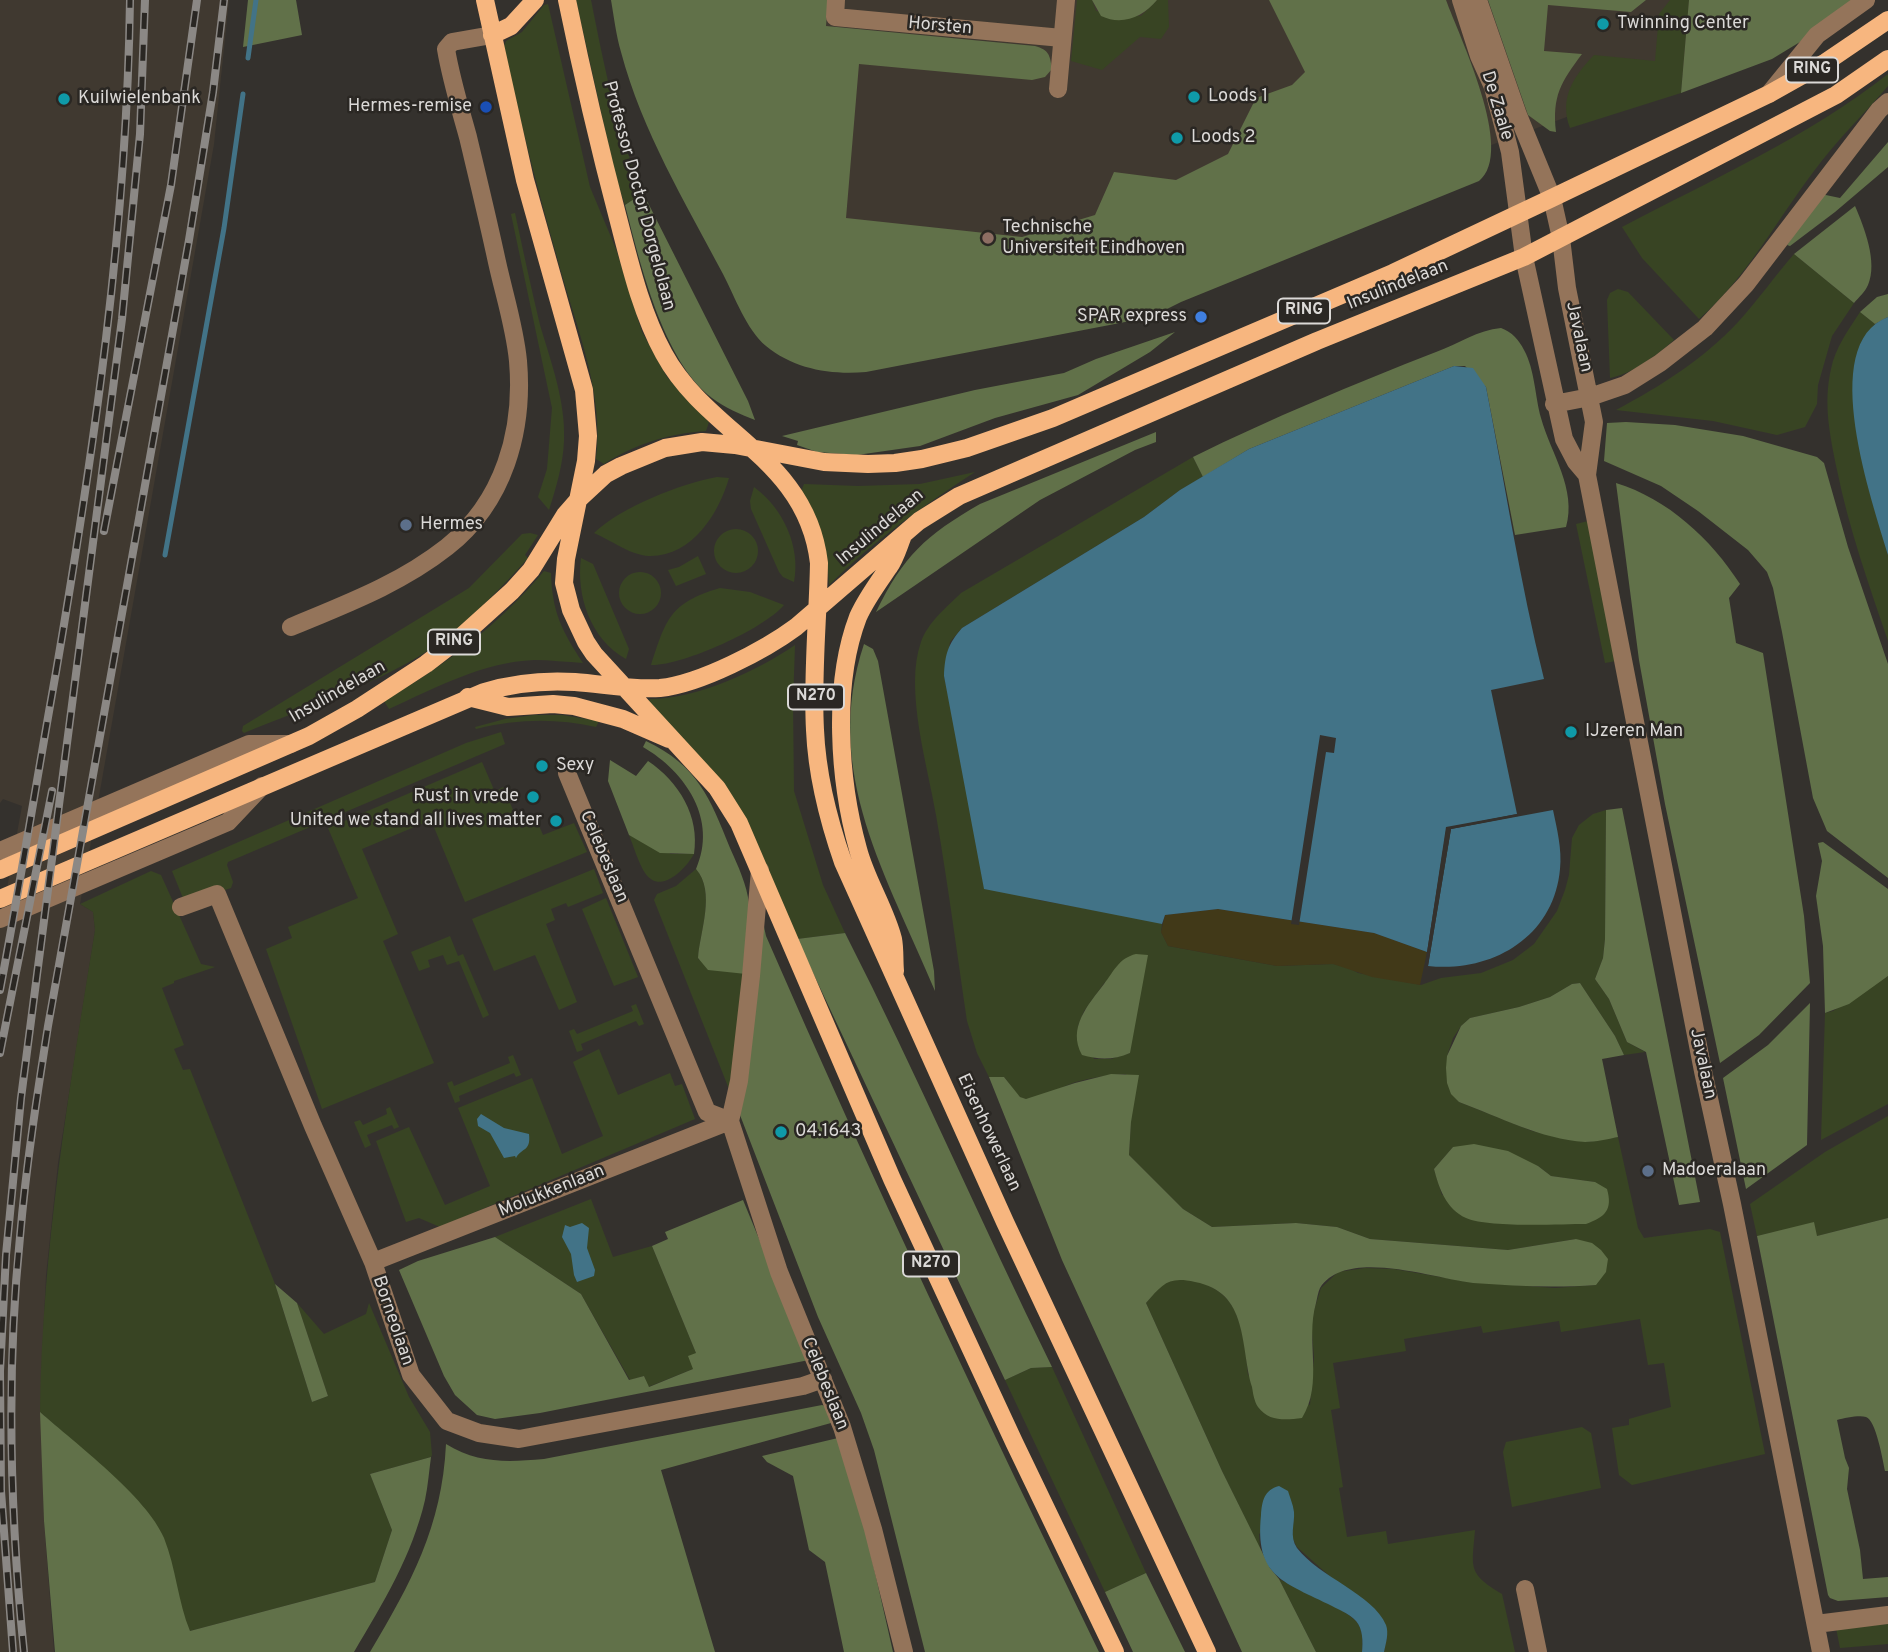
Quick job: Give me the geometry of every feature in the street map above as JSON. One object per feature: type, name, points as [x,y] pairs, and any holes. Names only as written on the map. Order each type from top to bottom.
[{"type":"main road","points":[[485,0],[525,180],[583,390],[588,436],[564,573],[565,594],[586,642],[625,687]]},
{"type":"main road","points":[[492,35],[511,26],[535,0]]},
{"type":"main road","name":"Professor Doctor Dorgelolaan","points":[[567,0],[616,210],[634,277],[654,333],[666,357],[688,388],[755,449],[799,502],[817,544],[818,609]]},
{"type":"main road","name":"Insulindelaan","points":[[755,449],[824,462],[868,464],[922,459],[967,448],[1053,418],[1393,273],[1552,198],[1769,93],[1826,62],[1888,20]]},
{"type":"main road","name":"Insulindelaan","points":[[818,609],[937,507],[989,481],[1317,341],[1524,257],[1836,94],[1888,59]]},
{"type":"main road","name":"RING","points":[[579,499],[606,474],[665,448],[702,442],[755,449]]},
{"type":"main road","name":"Insulindelaan","points":[[0,870],[291,744],[357,709],[426,664],[512,592],[531,570],[565,515],[579,499]]},
{"type":"main road","points":[[896,983],[893,940],[861,861],[849,813],[842,713],[846,667],[859,616],[877,583],[891,565],[905,532]]},
{"type":"main road","name":"RING","points":[[0,899],[468,697],[505,686],[532,682],[553,681],[625,687],[670,686],[713,671],[775,642],[818,609]]},
{"type":"main road","name":"Eisenhowerlaan","points":[[818,609],[815,730],[822,784],[843,862],[896,983],[1207,1652]]},
{"type":"main road","name":"N270","points":[[625,687],[717,788],[739,823],[892,1179],[1115,1652]]},
{"type":"main road","points":[[468,697],[508,707],[574,706],[623,719],[676,742]]},
{"type":"street","name":"Horsten","points":[[836,0],[835,17],[1062,38]]},
{"type":"street","points":[[1058,89],[1066,0]]},
{"type":"street","name":"De Zaale","points":[[1461,0],[1479,56],[1493,87],[1510,152],[1517,214]]},
{"type":"street","name":"De Zaale","points":[[1478,0],[1518,115],[1552,198]]},
{"type":"street","name":"Insulindelaan","points":[[1769,93],[1817,35],[1866,0]]},
{"type":"street","points":[[291,627],[382,588],[414,571],[449,545],[472,523],[489,500],[509,457],[518,415],[518,359],[480,185],[446,50],[452,42],[492,35]]},
{"type":"street","points":[[1554,404],[1590,397],[1625,385],[1660,363],[1705,328],[1746,284],[1888,102]]},
{"type":"street","name":"Javalaan","points":[[1552,198],[1594,422],[1587,475],[1703,1070],[1821,1652]]},
{"type":"street","name":"Javalaan","points":[[1517,214],[1554,404],[1564,439],[1587,475]]},
{"type":"street","name":"Insulindelaan","points":[[0,851],[249,744],[291,744]]},
{"type":"street","name":"Celebeslaan","points":[[567,773],[707,1112],[730,1121],[779,1272],[842,1427],[873,1529],[904,1652]]},
{"type":"street","points":[[0,919],[228,822],[264,784]]},
{"type":"street","points":[[730,1121],[744,1041],[760,870]]},
{"type":"street","name":"Borneolaan","points":[[181,907],[218,894],[313,1126],[373,1262],[411,1375],[446,1422],[479,1433],[519,1439],[803,1386],[823,1379]]},
{"type":"street","name":"Molukkenlaan","points":[[373,1262],[730,1121]]},
{"type":"street","points":[[1525,1589],[1538,1652]]},
{"type":"street","points":[[1816,1624],[1888,1615]]},
{"type":"shaded area","points":[[0,0],[229,0],[214,144],[80,904],[93,912],[95,930],[58,1163],[46,1275],[41,1381],[44,1521],[54,1652],[0,1652],[0,927],[22,806],[3,799],[0,803]]},
{"type":"shaded area","name":"Technische Universiteit Eindhoven","points":[[645,0],[1844,0],[1685,73],[950,346]]},
{"type":"green space","points":[[248,0],[296,0],[302,35],[243,47]]},
{"type":"green space","points":[[576,0],[591,0],[606,74],[643,193],[625,205],[616,178]]},
{"type":"green space","points":[[611,0],[828,0],[826,26],[1035,46],[1048,54],[1052,69],[1045,77],[1032,80],[859,64],[846,218],[1022,237],[1095,215],[1114,172],[1176,180],[1228,154],[1256,98],[1292,85],[1305,72],[1269,0],[1446,0],[1472,65],[1488,120],[1491,146],[1489,166],[1479,181],[1181,302],[1151,317],[866,372],[813,369],[788,360],[766,346],[742,312],[640,110],[619,46]]},
{"type":"green space","points":[[1077,0],[1092,0],[1096,11],[1141,16],[1157,0],[1168,0],[1169,27],[1161,39],[1140,37],[1102,70],[1071,61]]},
{"type":"green space","points":[[1092,0],[1157,0],[1139,15],[1117,20],[1101,16]]},
{"type":"green space","points":[[1488,0],[1646,0],[1631,12],[1548,5],[1544,51],[1582,54],[1569,73],[1557,99],[1556,132],[1550,131],[1528,115]]},
{"type":"green space","points":[[1670,0],[1689,0],[1681,93],[1570,128],[1567,98],[1580,71],[1594,55],[1655,61],[1659,14]]},
{"type":"green space","points":[[1689,0],[1869,0],[1772,59],[1681,93]]},
{"type":"green space","points":[[548,4],[590,187],[616,249],[642,332],[667,377],[709,422],[706,431],[653,441],[604,464],[596,459],[598,433],[592,382],[535,178],[504,46],[506,41],[522,32],[544,5]]},
{"type":"green space","points":[[1888,74],[1888,86],[1823,160],[1732,285],[1699,319],[1642,258],[1622,227],[1792,138]]},
{"type":"green space","points":[[1888,142],[1888,167],[1835,212],[1790,246],[1787,245],[1821,194],[1840,198]]},
{"type":"green space","points":[[643,193],[748,401],[755,420],[712,398],[695,381],[667,336],[646,282],[625,205]]},
{"type":"green space","points":[[1855,206],[1869,245],[1871,276],[1864,292],[1854,303],[1794,254]]},
{"type":"green space","points":[[515,213],[563,412],[562,459],[549,510],[538,497],[547,469],[552,408],[511,214]]},
{"type":"green space","points":[[1794,254],[1854,303],[1832,336],[1818,385],[1817,404],[1805,427],[1777,435],[1713,421],[1616,410],[1697,360],[1726,335]]},
{"type":"green space","points":[[1618,289],[1628,292],[1674,340],[1652,358],[1610,378],[1607,300],[1610,293]]},
{"type":"green space","points":[[1888,294],[1888,317],[1875,324],[1860,312],[1877,297]]},
{"type":"green space","points":[[1860,312],[1875,324],[1862,340],[1868,486],[1888,555],[1888,641],[1847,514],[1828,420],[1829,382],[1833,361]]},
{"type":"green space","points":[[1501,328],[1517,340],[1530,366],[1541,418],[1566,485],[1566,527],[1515,535],[1486,387],[1465,366],[1454,366],[1249,449],[1203,477],[1193,457],[1344,389],[1476,334]]},
{"type":"green space","points":[[1175,332],[1150,352],[1078,395],[995,418],[920,446],[857,455],[817,452],[797,445],[798,441],[782,436],[975,390],[1064,373]]},
{"type":"green space","points":[[1607,423],[1675,425],[1743,436],[1817,457],[1824,463],[1848,547],[1888,664],[1888,878],[1827,831],[1813,798],[1782,632],[1767,572],[1748,550],[1698,511],[1661,486],[1604,461]]},
{"type":"green space","points":[[1156,432],[1156,442],[1135,450],[1040,500],[876,612],[907,561],[930,537],[961,515],[980,504]]},
{"type":"green space","points":[[1193,457],[1203,477],[1180,490],[1144,517],[962,628],[950,642],[944,676],[952,714],[1038,900],[1155,921],[1162,924],[1161,932],[1168,946],[1277,966],[1333,964],[1358,973],[1421,985],[1441,978],[1481,973],[1513,960],[1534,944],[1557,911],[1565,890],[1572,838],[1579,825],[1593,814],[1606,810],[1605,939],[1603,958],[1595,979],[1609,999],[1627,1042],[1645,1052],[1624,1055],[1615,1036],[1580,983],[1572,984],[1550,997],[1470,1018],[1453,1038],[1447,1056],[1447,1083],[1459,1102],[1532,1131],[1588,1142],[1618,1137],[1638,1228],[1644,1238],[1710,1229],[1720,1232],[1765,1454],[1632,1485],[1619,1475],[1612,1428],[1629,1425],[1629,1419],[1671,1407],[1664,1363],[1648,1365],[1640,1319],[1561,1332],[1559,1321],[1483,1333],[1481,1326],[1404,1339],[1406,1351],[1333,1363],[1340,1408],[1331,1410],[1343,1487],[1339,1488],[1347,1537],[1386,1531],[1388,1544],[1475,1530],[1474,1568],[1477,1575],[1502,1594],[1515,1652],[1384,1652],[1387,1637],[1333,1579],[1297,1547],[1292,1537],[1294,1515],[1259,1534],[1260,1549],[1146,1303],[1161,1284],[1174,1280],[1195,1281],[1214,1289],[1230,1302],[1235,1311],[1244,1343],[1248,1375],[1310,1405],[1314,1357],[1311,1320],[1321,1288],[1338,1272],[1365,1268],[1394,1269],[1469,1282],[1555,1288],[1596,1285],[1576,1239],[1508,1250],[1370,1239],[1337,1227],[1296,1223],[1212,1227],[1183,1209],[1129,1155],[1131,1122],[1126,1074],[1076,1082],[1027,1099],[1017,1094],[1004,1077],[989,1077],[977,1053],[967,1021],[916,705],[916,661],[921,642],[933,621],[961,593]],"holes":[[[1105,982],[1130,1053],[1111,1059],[1094,1059],[1078,1026],[1084,1011]],[[1453,1147],[1538,1166],[1551,1176],[1595,1182],[1442,1195],[1434,1169]]]},
{"type":"green space","points":[[975,472],[899,525],[829,585],[827,559],[801,492],[804,484],[920,484]]},
{"type":"green space","points":[[717,477],[729,478],[711,518],[691,541],[678,549],[664,554],[642,555],[594,533],[619,514],[652,498]]},
{"type":"green space","points":[[1616,483],[1653,499],[1670,510],[1716,551],[1740,584],[1729,598],[1736,643],[1763,653],[1804,916],[1810,983],[1759,1035],[1720,1063],[1665,804],[1639,660]]},
{"type":"green space","points":[[754,487],[773,506],[788,529],[795,555],[794,582],[779,572],[751,509]]},
{"type":"green space","points":[[1588,521],[1616,661],[1605,663],[1576,524]]},
{"type":"green space","points":[[736,529],[751,536],[758,551],[751,566],[736,573],[721,566],[714,551],[721,536]]},
{"type":"green space","points":[[522,534],[538,535],[525,555],[528,558],[486,602],[439,643],[370,682],[244,733],[242,731],[243,726],[469,588]]},
{"type":"green space","points":[[698,556],[706,574],[676,586],[668,570]]},
{"type":"green space","points":[[581,558],[593,564],[629,649],[626,659],[603,640],[588,615],[581,587]]},
{"type":"green space","points":[[544,571],[551,573],[556,610],[569,641],[583,663],[534,660],[496,666],[460,677],[389,709],[384,701],[428,674],[470,643],[527,591]]},
{"type":"green space","points":[[640,572],[655,578],[661,593],[655,608],[640,614],[625,608],[619,593],[625,578]]},
{"type":"green space","points":[[720,588],[750,592],[784,605],[759,625],[722,644],[682,659],[651,665],[672,615],[690,600]]},
{"type":"green space","points":[[864,644],[873,649],[878,661],[934,971],[935,991],[881,865],[855,780],[850,737],[853,691]]},
{"type":"green space","points":[[795,645],[794,791],[823,885],[845,933],[797,939],[752,835],[647,703],[650,699],[687,694],[726,682]]},
{"type":"green space","points":[[534,715],[562,715],[599,721],[596,727],[536,721],[475,727]]},
{"type":"green space","points":[[501,732],[505,744],[228,862],[233,882],[231,888],[185,903],[172,871],[466,743]]},
{"type":"green space","points":[[646,741],[678,761],[690,773],[700,785],[723,830],[748,897],[750,921],[746,974],[708,970],[698,958],[706,900],[702,878],[696,869],[702,851],[700,815],[694,799],[673,770],[643,747]]},
{"type":"green space","points":[[610,760],[636,776],[648,761],[669,779],[690,813],[694,826],[694,854],[660,853],[629,835],[608,781]]},
{"type":"green space","points":[[482,762],[495,792],[503,787],[521,828],[537,821],[543,835],[574,823],[587,852],[465,902],[431,820],[362,849],[398,934],[383,941],[434,1063],[322,1109],[266,949],[292,938],[288,927],[358,898],[328,828]]},
{"type":"green space","points":[[1622,808],[1700,1202],[1679,1205],[1646,1052],[1627,1042],[1609,999],[1595,979],[1603,958],[1605,939],[1606,810]]},
{"type":"green space","points":[[629,835],[671,854],[694,854],[679,872],[665,881],[658,882],[645,873]]},
{"type":"green space","points":[[1823,842],[1888,889],[1888,976],[1849,1004],[1825,1013],[1823,946],[1816,896],[1822,861],[1818,843]]},
{"type":"green space","points":[[594,869],[603,893],[568,907],[566,903],[551,909],[555,920],[546,924],[577,1002],[559,1010],[535,955],[494,971],[472,919]]},
{"type":"green space","points":[[696,869],[702,878],[706,900],[698,959],[746,974],[729,1089],[654,900],[657,894],[676,886]]},
{"type":"green space","points":[[151,871],[161,875],[201,964],[215,967],[162,988],[184,1045],[174,1049],[183,1070],[190,1069],[275,1284],[312,1402],[328,1396],[297,1303],[324,1334],[366,1314],[369,1303],[409,1397],[430,1432],[432,1455],[370,1474],[392,1530],[375,1582],[190,1631],[112,1476],[40,1412],[51,1230],[95,930],[93,912],[80,904]]},
{"type":"green space","points":[[606,898],[638,977],[614,986],[582,909]]},
{"type":"green space","points":[[763,922],[766,936],[887,1206],[1099,1652],[925,1652],[874,1450],[861,1413],[818,1317],[740,1115]]},
{"type":"green space","points":[[845,933],[1052,1367],[1031,1368],[1005,1380],[797,939]]},
{"type":"green space","points":[[450,936],[458,956],[463,954],[489,1015],[483,1018],[459,961],[447,965],[443,955],[428,960],[430,967],[419,971],[411,952]]},
{"type":"green space","points":[[1136,954],[1148,955],[1130,1053],[1106,1058],[1082,1055],[1077,1035],[1081,1017],[1117,966]]},
{"type":"green space","points":[[1888,976],[1888,1104],[1821,1140],[1825,1013],[1833,1011]]},
{"type":"green space","points":[[1580,983],[1615,1036],[1624,1055],[1602,1059],[1618,1137],[1585,1142],[1552,1137],[1459,1102],[1451,1094],[1447,1083],[1447,1056],[1461,1026],[1470,1018],[1519,1007]]},
{"type":"green space","points":[[1810,1003],[1807,1145],[1746,1189],[1723,1078],[1768,1045]]},
{"type":"green space","points":[[636,1004],[644,1024],[639,1026],[636,1021],[581,1044],[583,1050],[577,1052],[569,1031],[574,1029],[577,1034],[633,1011],[631,1006]]},
{"type":"green space","points":[[599,1049],[618,1095],[670,1073],[675,1086],[682,1084],[695,1119],[440,1227],[419,1218],[406,1222],[376,1141],[409,1127],[445,1205],[490,1186],[458,1108],[532,1078],[562,1154],[603,1136],[573,1062]]},
{"type":"green space","points":[[513,1055],[521,1075],[516,1077],[514,1073],[459,1096],[460,1101],[455,1103],[447,1083],[452,1081],[454,1086],[510,1063],[508,1057]]},
{"type":"green space","points":[[1111,1074],[1139,1075],[1131,1122],[1129,1155],[1183,1209],[1212,1227],[1296,1223],[1337,1227],[1370,1239],[1508,1250],[1576,1239],[1592,1243],[1608,1259],[1606,1272],[1596,1285],[1473,1283],[1370,1267],[1350,1269],[1332,1276],[1318,1293],[1312,1332],[1312,1391],[1302,1418],[1296,1419],[1273,1418],[1262,1412],[1257,1405],[1239,1323],[1234,1309],[1225,1297],[1212,1288],[1178,1280],[1162,1286],[1146,1303],[1222,1471],[1270,1568],[1279,1579],[1316,1652],[1242,1652],[1062,1260],[989,1077],[1004,1077],[1020,1097],[1026,1099]]},
{"type":"green space","points":[[390,1107],[399,1127],[394,1129],[392,1125],[367,1135],[371,1145],[365,1148],[354,1122],[360,1120],[363,1125],[387,1114],[386,1109]]},
{"type":"green space","points":[[1888,1116],[1888,1218],[1817,1236],[1774,1232],[1757,1236],[1750,1204],[1825,1152]]},
{"type":"green space","points":[[1474,1144],[1508,1151],[1538,1166],[1551,1176],[1595,1182],[1607,1189],[1609,1202],[1606,1212],[1586,1224],[1507,1224],[1466,1218],[1448,1204],[1434,1169],[1453,1147]]},
{"type":"green space","points":[[591,1199],[613,1257],[652,1246],[696,1353],[693,1369],[648,1387],[644,1376],[630,1380],[581,1294],[495,1237]]},
{"type":"green space","points":[[743,1200],[809,1360],[540,1413],[495,1419],[477,1415],[455,1395],[444,1376],[399,1270],[418,1261],[495,1237],[581,1294],[629,1380],[644,1376],[649,1387],[693,1369],[688,1356],[696,1353],[652,1246],[668,1239],[665,1232]]},
{"type":"green space","points":[[1888,1218],[1888,1471],[1885,1471],[1870,1420],[1860,1416],[1837,1420],[1849,1468],[1847,1489],[1860,1550],[1863,1579],[1888,1577],[1888,1597],[1838,1601],[1828,1595],[1757,1236],[1814,1222],[1817,1236]]},
{"type":"green space","points":[[275,1284],[297,1303],[328,1396],[312,1402]]},
{"type":"green space","points":[[1052,1367],[1146,1573],[1105,1592],[1005,1380],[1031,1368]]},
{"type":"green space","points":[[822,1405],[833,1421],[831,1423],[661,1470],[715,1652],[370,1652],[399,1602],[422,1553],[438,1502],[446,1444],[470,1455],[494,1460],[544,1459]]},
{"type":"green space","points":[[40,1412],[127,1488],[155,1522],[168,1549],[190,1631],[375,1582],[392,1530],[370,1474],[431,1457],[425,1500],[412,1540],[396,1579],[354,1652],[55,1652],[44,1521]]},
{"type":"green space","points":[[1582,1427],[1591,1433],[1601,1488],[1512,1507],[1503,1452],[1506,1442]]},
{"type":"green space","points":[[838,1438],[864,1524],[893,1652],[844,1652],[825,1562],[809,1550],[793,1476],[767,1462],[762,1456]]},
{"type":"green space","points":[[1146,1573],[1185,1652],[1133,1652],[1105,1592]]},
{"type":"green space","points":[[1279,1579],[1330,1604],[1356,1621],[1361,1631],[1362,1652],[1316,1652]]},
{"type":"green space","points":[[1888,1624],[1888,1644],[1840,1648],[1836,1628]]},
{"type":"sand","points":[[1218,909],[1374,933],[1427,952],[1420,985],[1372,977],[1333,964],[1277,966],[1168,946],[1161,932],[1165,915]]},
{"type":"water","points":[[1888,317],[1888,555],[1862,464],[1852,390],[1856,358],[1867,333]]},
{"type":"water","points":[[1454,366],[1473,368],[1486,387],[1520,570],[1544,679],[1491,690],[1517,814],[1451,827],[1446,831],[1427,952],[1374,933],[1218,909],[1165,915],[1162,924],[984,889],[944,676],[948,650],[962,628],[1144,517],[1180,490],[1249,449]]},
{"type":"water","points":[[1553,810],[1560,847],[1560,869],[1555,893],[1546,914],[1516,946],[1496,956],[1452,967],[1428,966],[1451,829]]},
{"type":"water","points":[[481,1114],[504,1128],[529,1134],[527,1147],[516,1158],[504,1158],[490,1133],[478,1126],[477,1119]]},
{"type":"water","points":[[582,1223],[589,1228],[587,1248],[595,1270],[594,1276],[577,1282],[571,1254],[562,1237],[565,1225],[570,1227]]},
{"type":"water","points":[[1279,1486],[1288,1491],[1292,1504],[1293,1534],[1297,1548],[1318,1568],[1370,1604],[1379,1614],[1387,1628],[1384,1652],[1362,1652],[1361,1632],[1353,1618],[1285,1582],[1267,1563],[1260,1535],[1262,1505],[1267,1493]]},
{"type":"pier","points":[[1320,735],[1336,738],[1334,753],[1326,752],[1299,925],[1291,924]]},
{"type":"pier","points":[[1517,814],[1518,816],[1451,829],[1428,966],[1425,966],[1446,827]]},
{"type":"waterway","points":[[248,58],[256,0]]},
{"type":"waterway","points":[[165,555],[224,228],[243,94]]},
{"type":"railway","points":[[0,990],[56,672],[106,338],[123,169],[130,0]]},
{"type":"railway","points":[[13,1652],[1,1491],[0,1371],[6,1255],[21,1098],[122,319],[140,134],[145,0]]},
{"type":"railway","points":[[104,531],[171,185],[197,0]]},
{"type":"railway","points":[[24,1652],[13,1497],[11,1393],[25,1184],[48,1026],[189,240],[213,92],[224,0]]},
{"type":"railway","points":[[0,1053],[52,791]]},
{"type":"place","name":"Twinning Center","points":[[1603,24]]},
{"type":"place","name":"Loods 1","points":[[1194,97]]},
{"type":"place","name":"Kuilwielenbank","points":[[64,99]]},
{"type":"place","name":"Hermes-remise","points":[[486,107]]},
{"type":"place","name":"Loods 2","points":[[1177,138]]},
{"type":"place","name":"Technische Universiteit Eindhoven","points":[[988,238]]},
{"type":"place","name":"SPAR express","points":[[1201,317]]},
{"type":"place","name":"Hermes","points":[[406,525]]},
{"type":"place","name":"IJzeren Man","points":[[1571,732]]},
{"type":"place","name":"Sexy","points":[[542,766]]},
{"type":"place","name":"Rust in vrede","points":[[533,797]]},
{"type":"place","name":"United we stand all lives matter","points":[[556,821]]},
{"type":"place","name":"04.1643","points":[[781,1132]]},
{"type":"place","name":"Madoeralaan","points":[[1648,1171]]}]
